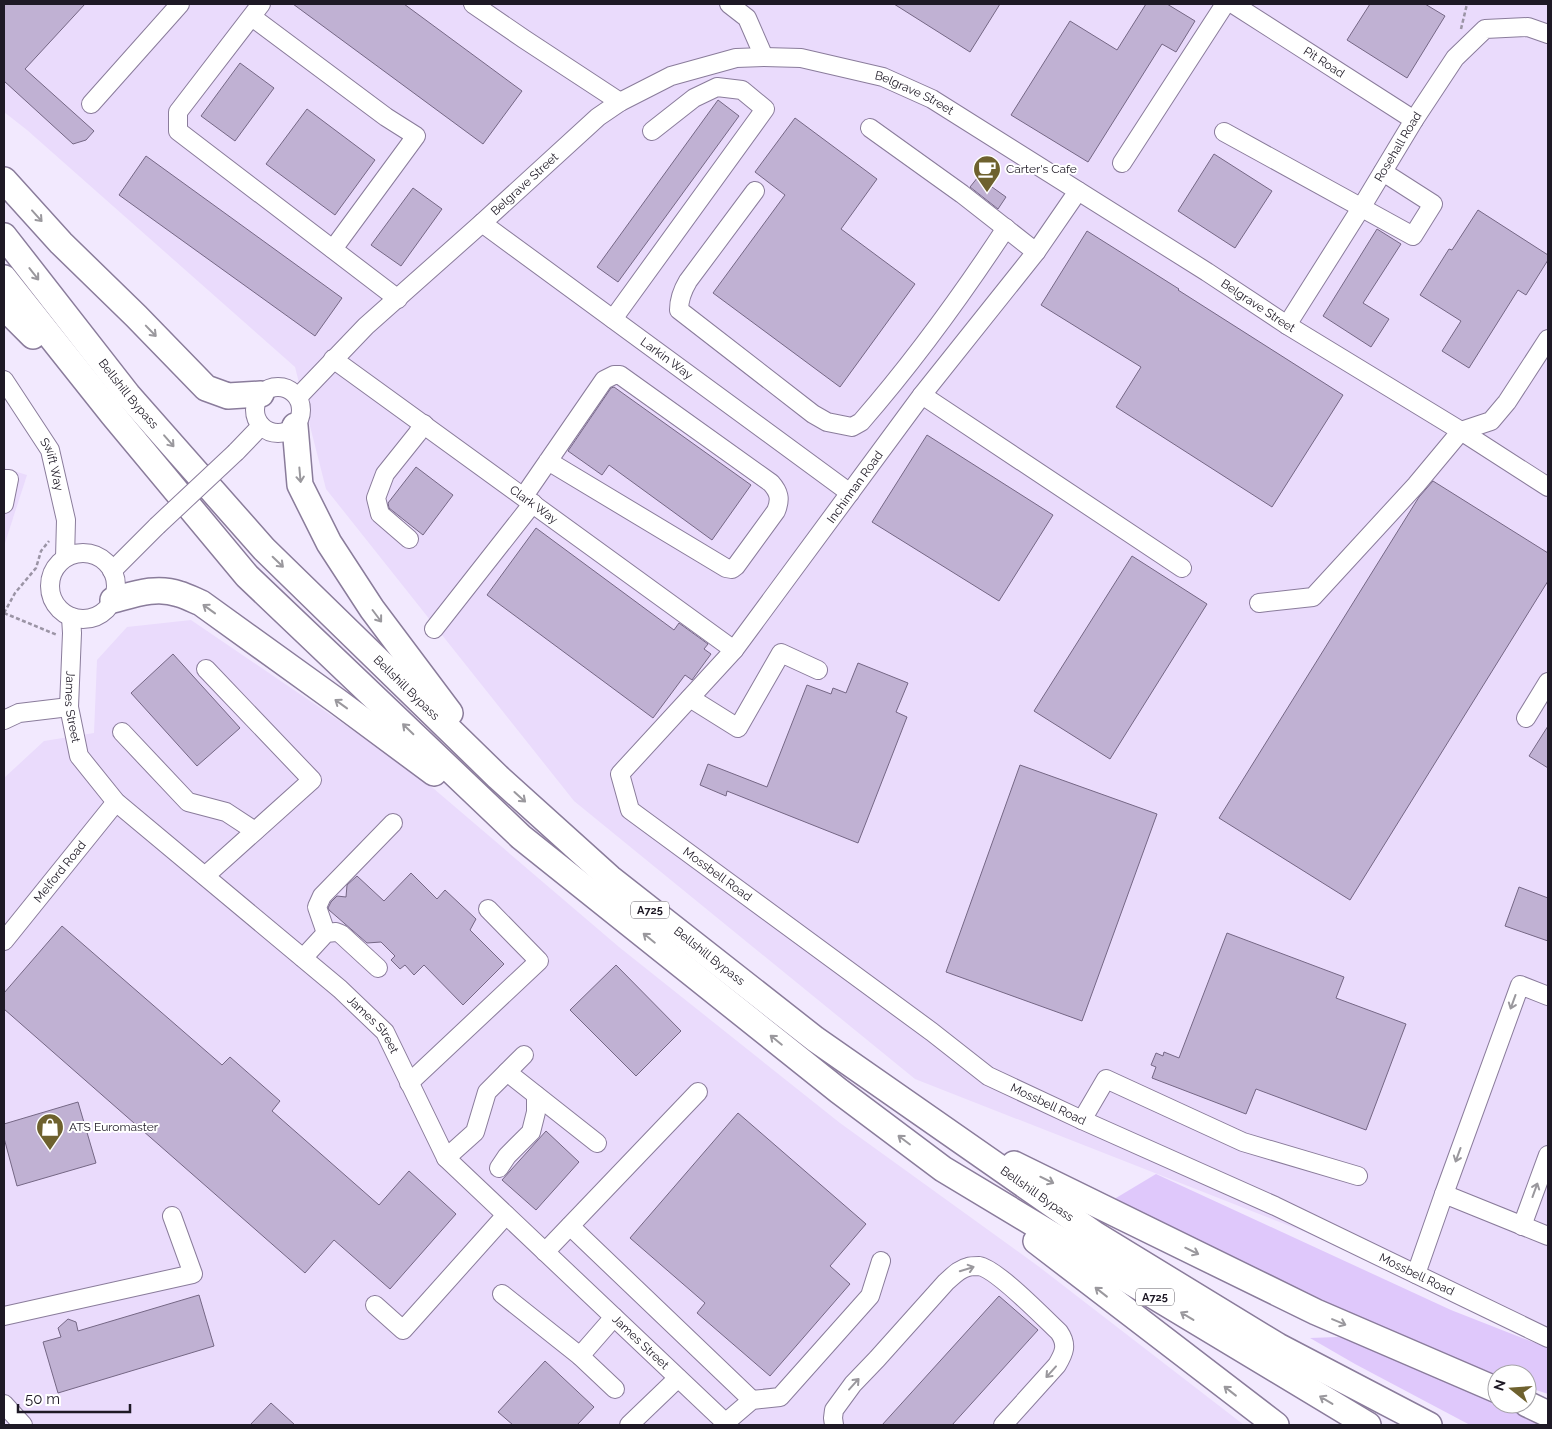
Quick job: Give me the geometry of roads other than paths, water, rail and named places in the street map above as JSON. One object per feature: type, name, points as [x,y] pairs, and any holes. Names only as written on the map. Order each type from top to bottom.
[{"type":"highway","points":[[4,180],[61,243],[206,388],[228,396],[261,394]]},
{"type":"highway","name":"Bellshill Bypass","points":[[4,236],[128,394],[264,549],[498,777],[617,884],[815,1039],[1096,1236],[1278,1346],[1429,1425]]},
{"type":"highway","name":"Bellshill Bypass","points":[[4,278],[113,415],[247,576],[521,837],[839,1091],[943,1170],[1368,1425]]},
{"type":"highway","points":[[4,308],[113,415]]},
{"type":"highway","points":[[296,426],[300,485],[329,543],[372,609],[498,777]]},
{"type":"highway","points":[[113,600],[135,593],[157,590],[178,593],[201,603],[521,837]]},
{"type":"highway","points":[[940,1128],[1316,1312],[1487,1386]]},
{"type":"highway","name":"A725","points":[[943,1170],[1276,1425]]},
{"type":"street","points":[[91,104],[180,4]]},
{"type":"street","points":[[473,4],[620,102]]},
{"type":"street","points":[[729,4],[747,18],[764,57]]},
{"type":"street","points":[[1122,163],[1225,4]]},
{"type":"street","name":"Pit Road","points":[[1233,4],[1414,120]]},
{"type":"street","points":[[332,249],[416,136],[386,117],[257,10],[178,112],[178,131],[332,249],[398,299]]},
{"type":"street","name":"Rosehall Road","points":[[1287,325],[1414,120],[1455,58],[1486,29],[1528,27],[1548,34]]},
{"type":"street","name":"Belgrave Street","points":[[298,397],[366,326],[598,117],[620,102],[671,76],[736,58],[801,58],[883,77],[932,99],[1287,325],[1461,431],[1548,487]]},
{"type":"street","points":[[613,319],[766,108],[742,90],[717,87],[694,98],[652,131]]},
{"type":"street","points":[[870,128],[962,194],[1036,252]]},
{"type":"street","points":[[1224,132],[1413,236],[1433,204],[1383,172]]},
{"type":"street","points":[[755,191],[688,281],[682,291],[679,310],[812,414],[827,422],[852,427],[861,422],[906,368],[972,280],[1006,228]]},
{"type":"street","name":"Inchinnan Road","points":[[620,774],[734,650],[922,396],[1052,231],[1078,191]]},
{"type":"street","name":"Larkin Way","points":[[482,223],[850,493]]},
{"type":"street","points":[[1259,603],[1313,597],[1416,485],[1461,431],[1491,421],[1507,402],[1548,340]]},
{"type":"street","name":"Clark Way","points":[[333,359],[734,650]]},
{"type":"street","points":[[434,629],[528,500],[548,461],[604,380],[614,375],[620,375],[771,483],[778,491],[779,503],[776,511],[736,566],[732,569],[726,568],[548,461]]},
{"type":"street","name":"Swift Way","points":[[4,380],[50,450],[66,520],[65,558]]},
{"type":"street","points":[[280,386],[293,391],[298,397],[302,412],[296,426],[282,433],[267,431],[261,426],[257,420],[255,406],[261,394],[280,386]]},
{"type":"street","points":[[922,396],[1182,568]]},
{"type":"street","points":[[409,538],[380,514],[376,498],[385,474],[424,424]]},
{"type":"street","points":[[112,571],[261,426]]},
{"type":"street","points":[[4,479],[9,479],[4,504]]},
{"type":"street","points":[[76,553],[92,554],[102,559],[112,571],[116,582],[113,600],[107,609],[93,618],[81,619],[71,617],[61,611],[54,601],[50,590],[51,577],[56,566],[65,558],[76,553]]},
{"type":"street","name":"James Street","points":[[71,617],[72,641],[69,707],[79,756],[116,802],[340,989],[385,1032],[446,1158],[727,1424]]},
{"type":"street","points":[[690,698],[738,728],[781,653],[818,670]]},
{"type":"street","points":[[205,876],[312,780],[206,668]]},
{"type":"street","points":[[1526,718],[1548,682]]},
{"type":"street","points":[[4,720],[19,713],[69,707]]},
{"type":"street","points":[[122,732],[188,802],[226,812],[255,831]]},
{"type":"street","name":"Mossbell Road","points":[[620,774],[630,810],[932,1032],[988,1076],[1275,1206],[1548,1338]]},
{"type":"street","name":"Melford Road","points":[[4,941],[116,802]]},
{"type":"street","points":[[326,933],[317,907],[322,896],[393,822]]},
{"type":"street","points":[[409,1083],[539,961],[488,909]]},
{"type":"street","points":[[303,958],[326,933],[336,932],[341,934],[378,968]]},
{"type":"street","points":[[1416,1274],[1520,985],[1548,996]]},
{"type":"street","points":[[446,1158],[475,1132],[487,1092],[524,1055]]},
{"type":"street","points":[[507,1072],[597,1143]]},
{"type":"street","points":[[1082,1120],[1106,1079],[1243,1142],[1358,1176]]},
{"type":"street","points":[[545,1252],[698,1092]]},
{"type":"street","points":[[499,1168],[507,1156],[531,1132],[536,1112],[536,1095]]},
{"type":"street","points":[[1522,1226],[1548,1155]]},
{"type":"street","points":[[1444,1194],[1548,1236]]},
{"type":"street","points":[[375,1305],[403,1330],[506,1215]]},
{"type":"street","points":[[4,1316],[193,1274],[172,1216]]},
{"type":"street","points":[[570,1226],[752,1400]]},
{"type":"street","points":[[727,1424],[752,1400],[780,1397],[870,1296],[881,1261]]},
{"type":"street","points":[[834,1425],[834,1410],[853,1384],[877,1360],[946,1282],[959,1271],[969,1266],[980,1266],[992,1272],[1010,1286],[1064,1339],[1063,1354],[1058,1365],[1003,1425]]},
{"type":"street","points":[[502,1294],[580,1356],[615,1389]]},
{"type":"street","points":[[580,1356],[614,1317]]},
{"type":"street","points":[[629,1425],[678,1378]]},
{"type":"street","points":[[4,1404],[23,1425]]},
{"type":"place","name":"Carter's Cafe","points":[[987,193]]},
{"type":"place","name":"ATS Euromaster","points":[[50,1151]]}]
